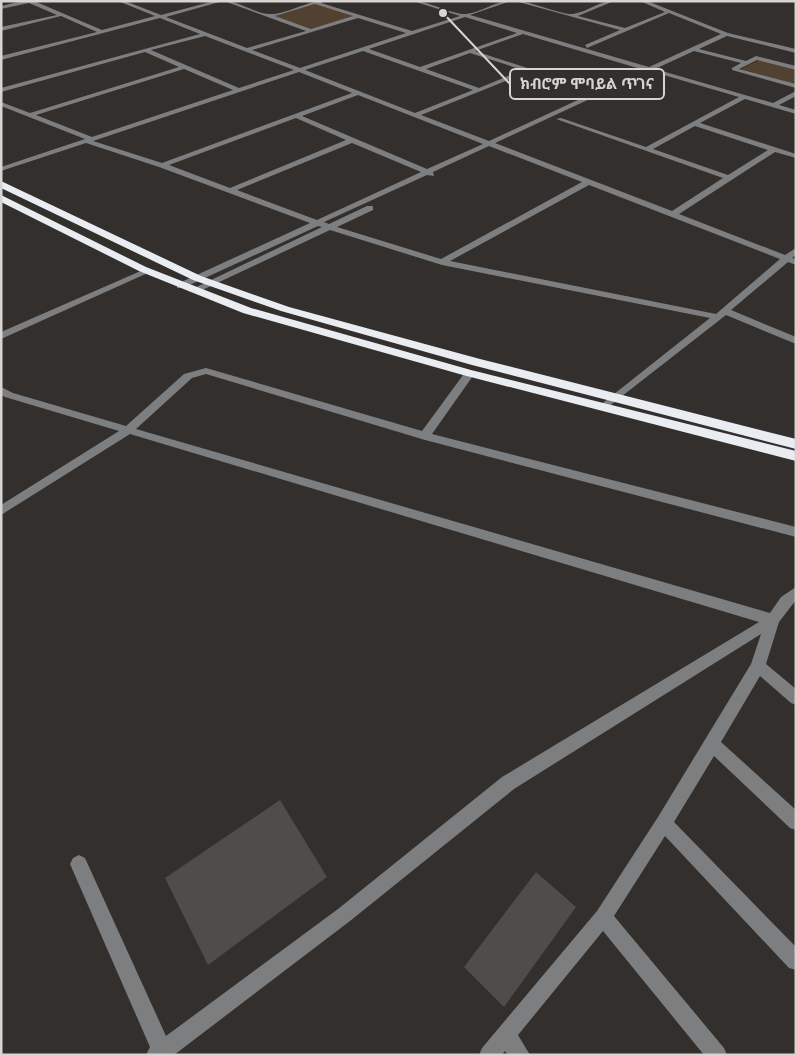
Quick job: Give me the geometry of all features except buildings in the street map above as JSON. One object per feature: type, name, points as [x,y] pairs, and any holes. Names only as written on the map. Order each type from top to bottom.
[{"type":"highway","points":[[1,184],[197,278],[285,309],[370,334],[614,399],[796,444]]},
{"type":"highway","points":[[1,198],[146,272],[193,291],[322,334],[470,374],[796,456]]},
{"type":"street","points":[[1,8],[29,1],[102,32]]},
{"type":"street","points":[[120,1],[796,262]]},
{"type":"street","points":[[1,58],[222,1]]},
{"type":"street","points":[[226,1],[312,31]]},
{"type":"street","points":[[270,16],[322,1]]},
{"type":"street","points":[[416,1],[524,33],[796,106]]},
{"type":"street","points":[[430,1],[587,46],[796,112]]},
{"type":"street","points":[[1,169],[509,1]]},
{"type":"street","points":[[516,1],[625,30]]},
{"type":"street","points":[[572,16],[612,1]]},
{"type":"street","points":[[642,1],[730,35],[796,51]]},
{"type":"street","points":[[316,3],[411,33]]},
{"type":"street","points":[[587,46],[668,12]]},
{"type":"street","points":[[1,29],[61,15]]},
{"type":"street","points":[[247,50],[359,16]]},
{"type":"street","points":[[421,69],[532,30]]},
{"type":"street","points":[[1,90],[204,34]]},
{"type":"street","points":[[193,291],[559,119],[694,49],[730,35]]},
{"type":"street","points":[[180,286],[599,93],[702,51],[730,35]]},
{"type":"street","points":[[363,49],[479,90]]},
{"type":"street","points":[[694,49],[747,63]]},
{"type":"street","points":[[145,50],[238,90]]},
{"type":"street","points":[[471,52],[599,93]]},
{"type":"street","points":[[796,68],[756,58],[734,69],[796,86]]},
{"type":"street","points":[[30,115],[185,67]]},
{"type":"street","points":[[415,115],[528,70]]},
{"type":"street","points":[[162,165],[358,93]]},
{"type":"street","points":[[774,105],[796,93]]},
{"type":"street","points":[[648,149],[744,97]]},
{"type":"street","points":[[1,104],[89,140],[329,227],[442,262],[721,314],[796,341]]},
{"type":"street","points":[[296,116],[437,176]]},
{"type":"street","points":[[559,119],[730,178]]},
{"type":"street","points":[[695,124],[796,156]]},
{"type":"street","points":[[231,190],[352,140]]},
{"type":"street","points":[[672,214],[774,149]]},
{"type":"street","points":[[442,262],[588,182]]},
{"type":"street","points":[[603,408],[721,314],[796,250]]},
{"type":"street","points":[[1,336],[146,272]]},
{"type":"street","points":[[1,511],[127,431],[188,376],[206,371],[425,436],[796,532]]},
{"type":"street","points":[[425,436],[470,374]]},
{"type":"street","points":[[1,390],[9,395],[127,431],[773,620]]},
{"type":"street","points":[[78,864],[160,1053],[344,915],[508,783],[773,620],[793,601]]},
{"type":"street","points":[[489,1055],[602,917],[664,823],[758,666],[773,620]]},
{"type":"street","points":[[758,666],[796,698]]},
{"type":"street","points":[[712,744],[796,822]]},
{"type":"street","points":[[664,823],[796,961]]},
{"type":"street","points":[[602,917],[717,1055]]},
{"type":"street","points":[[506,1036],[520,1055]]},
{"type":"shaded area","points":[[316,4],[355,16],[312,29],[274,16]]},
{"type":"shaded area","points":[[759,60],[796,70],[796,84],[741,69]]},
{"type":"place","name":"ክብሮም ሞባይል ጥገና","points":[[443,13]]}]
